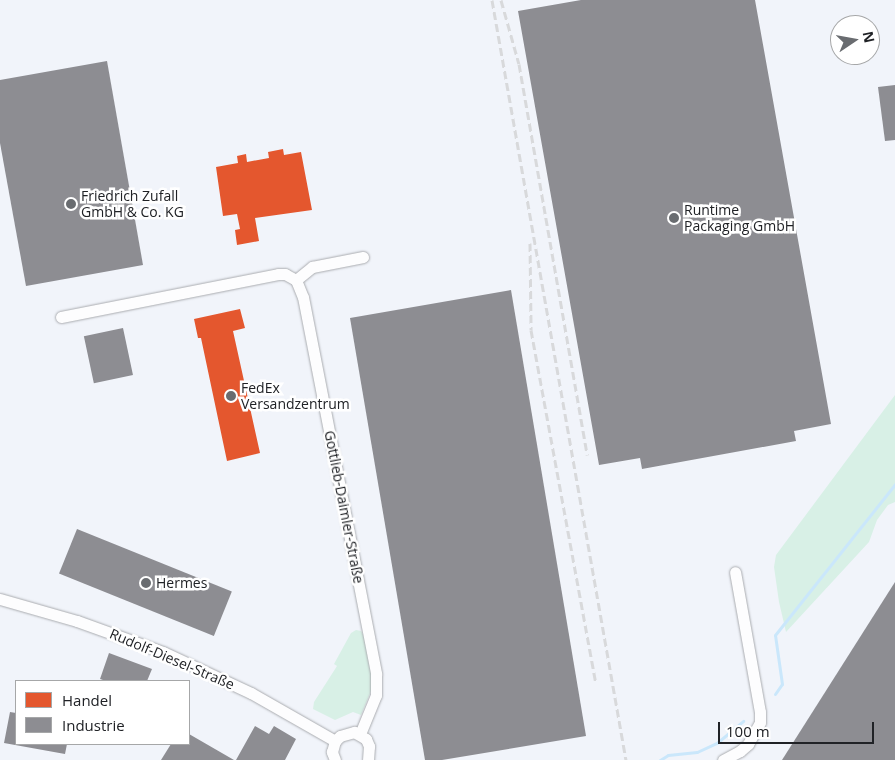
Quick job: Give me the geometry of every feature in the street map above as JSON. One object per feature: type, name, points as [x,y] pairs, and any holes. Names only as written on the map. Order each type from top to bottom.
[{"type":"street","points":[[61,317],[278,274],[285,274],[296,280],[312,267],[363,257]]},
{"type":"street","name":"Gottlieb-Daimler-Straße","points":[[296,280],[303,297],[376,674],[376,695],[360,734]]},
{"type":"street","points":[[723,760],[736,754],[748,744],[760,722],[760,712],[735,572]]},
{"type":"street","name":"Rudolf-Diesel-Straße","points":[[0,599],[77,621],[163,652],[251,693],[335,741]]},
{"type":"street","points":[[335,760],[332,752],[335,741],[346,732],[360,734],[369,746],[368,760]]},
{"type":"green space","points":[[895,395],[895,502],[888,505],[877,520],[869,542],[786,632],[774,567],[776,555]]},
{"type":"green space","points":[[356,630],[361,631],[364,636],[372,676],[371,691],[361,715],[353,712],[335,720],[313,709],[314,702],[337,666],[334,664],[351,633]]},
{"type":"building: Handel","points":[[283,149],[284,155],[301,152],[312,210],[255,218],[259,241],[237,245],[235,230],[240,229],[237,214],[223,216],[216,167],[238,163],[237,156],[246,154],[247,162],[269,158],[268,152]]},
{"type":"building: Handel","name":"FedEx Versandzentrum","points":[[240,309],[245,328],[233,331],[260,453],[227,461],[201,338],[198,338],[194,319]]},
{"type":"building: Industrie","name":"Runtime Packaging GmbH","points":[[581,0],[755,0],[831,424],[794,431],[796,441],[642,469],[640,458],[599,465],[518,11]]},
{"type":"building: Industrie","name":"Friedrich Zufall GmbH & Co. KG","points":[[107,61],[143,265],[26,286],[0,143],[0,80]]},
{"type":"building: Industrie","points":[[895,85],[895,140],[885,141],[878,87]]},
{"type":"building: Industrie","points":[[511,290],[586,736],[442,760],[425,760],[350,318]]},
{"type":"building: Industrie","points":[[123,328],[133,375],[94,383],[84,336]]},
{"type":"building: Industrie","name":"Hermes","points":[[77,529],[232,592],[214,636],[59,574]]},
{"type":"building: Industrie","points":[[895,582],[895,760],[782,760]]},
{"type":"building: Industrie","points":[[109,653],[152,669],[147,680],[100,679]]},
{"type":"building: Industrie","points":[[10,712],[15,713],[15,745],[4,743]]},
{"type":"building: Industrie","points":[[255,726],[269,734],[274,726],[296,739],[285,760],[236,760]]},
{"type":"building: Industrie","points":[[190,735],[234,760],[161,760],[170,745],[190,745]]},
{"type":"building: Industrie","points":[[15,745],[67,745],[65,754]]},
{"type":"waterway","points":[[775,694],[782,684],[775,635],[895,484]]},
{"type":"waterway","points":[[660,760],[668,755],[697,752],[718,742],[743,721]]},
{"type":"railway","points":[[492,0],[626,760]]},
{"type":"railway","points":[[501,0],[519,64],[587,455]]},
{"type":"railway","points":[[530,243],[531,330],[596,683]]},
{"type":"place","name":"Friedrich Zufall GmbH & Co. KG","points":[[71,204]]},
{"type":"place","name":"Runtime Packaging GmbH","points":[[674,218]]},
{"type":"place","name":"FedEx Versandzentrum","points":[[231,396]]},
{"type":"place","name":"Hermes","points":[[146,583]]}]
